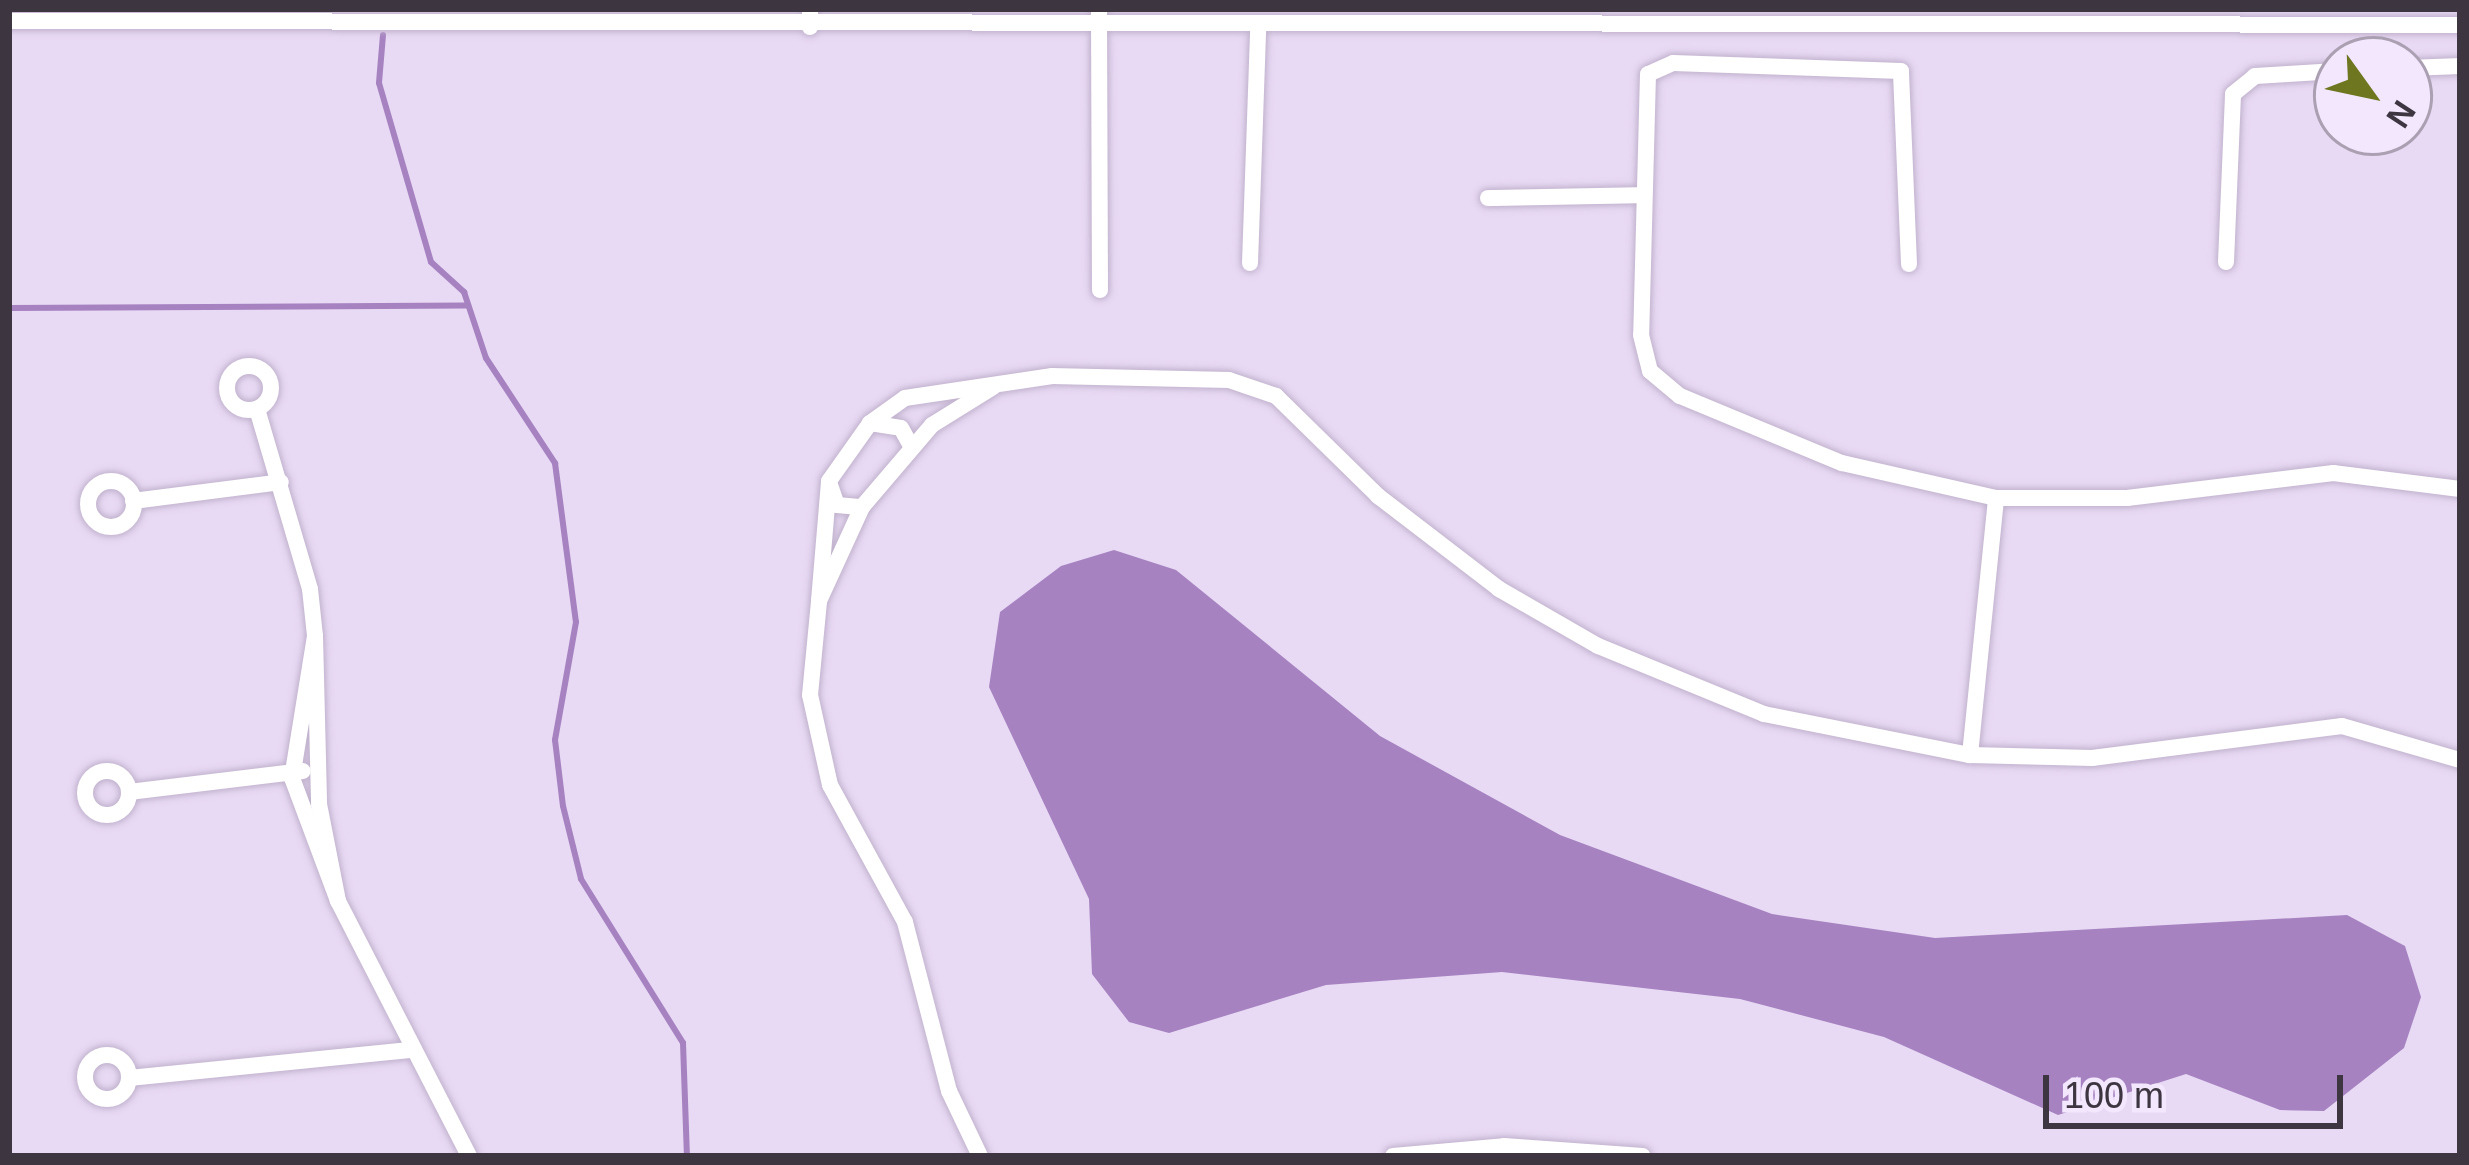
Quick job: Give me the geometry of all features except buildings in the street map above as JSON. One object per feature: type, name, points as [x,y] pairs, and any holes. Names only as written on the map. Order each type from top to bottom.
[{"type":"street","points":[[9,20],[421,15],[1098,19],[1258,29],[2460,26]]},
{"type":"street","points":[[1098,19],[1100,290]]},
{"type":"street","points":[[1250,262],[1258,29]]},
{"type":"street","points":[[1909,264],[1909,89],[1887,66],[1656,68],[1643,82],[1641,335],[1663,385],[1842,463],[1996,498],[2127,498],[2333,472],[2460,489]]},
{"type":"street","points":[[2226,262],[2233,94],[2255,76],[2313,72]]},
{"type":"street","points":[[1488,197],[1642,195]]},
{"type":"street","points":[[819,601],[862,507],[910,445],[1001,382]]},
{"type":"street","points":[[980,1156],[962,1122],[904,922],[819,752],[810,695],[829,481],[870,423],[934,389],[1001,382],[1258,387],[1464,565],[1598,646],[1764,714],[1970,754],[2092,758],[2342,726],[2460,760]]},
{"type":"street","points":[[257,409],[281,482],[315,636],[316,769],[338,901]]},
{"type":"street","points":[[870,423],[901,428],[910,445]]},
{"type":"street","points":[[829,481],[837,506],[862,507]]},
{"type":"street","points":[[134,501],[281,482]]},
{"type":"street","points":[[1970,754],[1996,498]]},
{"type":"street","points":[[315,636],[292,772],[305,833],[410,1050],[469,1156]]},
{"type":"street","points":[[129,792],[316,769]]},
{"type":"street","points":[[128,1078],[410,1050]]},
{"type":"street","points":[[962,1122],[996,1156]]},
{"type":"street","points":[[1393,1156],[1504,1146],[1643,1156]]},
{"type":"shaded area","points":[[1114,550],[1176,570],[1380,736],[1560,835],[1772,914],[1935,938],[2347,915],[2405,946],[2421,997],[2404,1048],[2324,1111],[2280,1110],[2186,1074],[2058,1115],[1884,1037],[1740,999],[1502,972],[1326,985],[1169,1033],[1129,1022],[1092,974],[1089,899],[989,687],[1000,612],[1061,566]]},
{"type":"waterway","points":[[383,35],[379,83],[431,262],[464,292],[486,358],[555,463],[576,622],[555,740],[563,806],[581,879],[683,1043],[687,1156]]},
{"type":"waterway","points":[[9,308],[466,306]]}]
